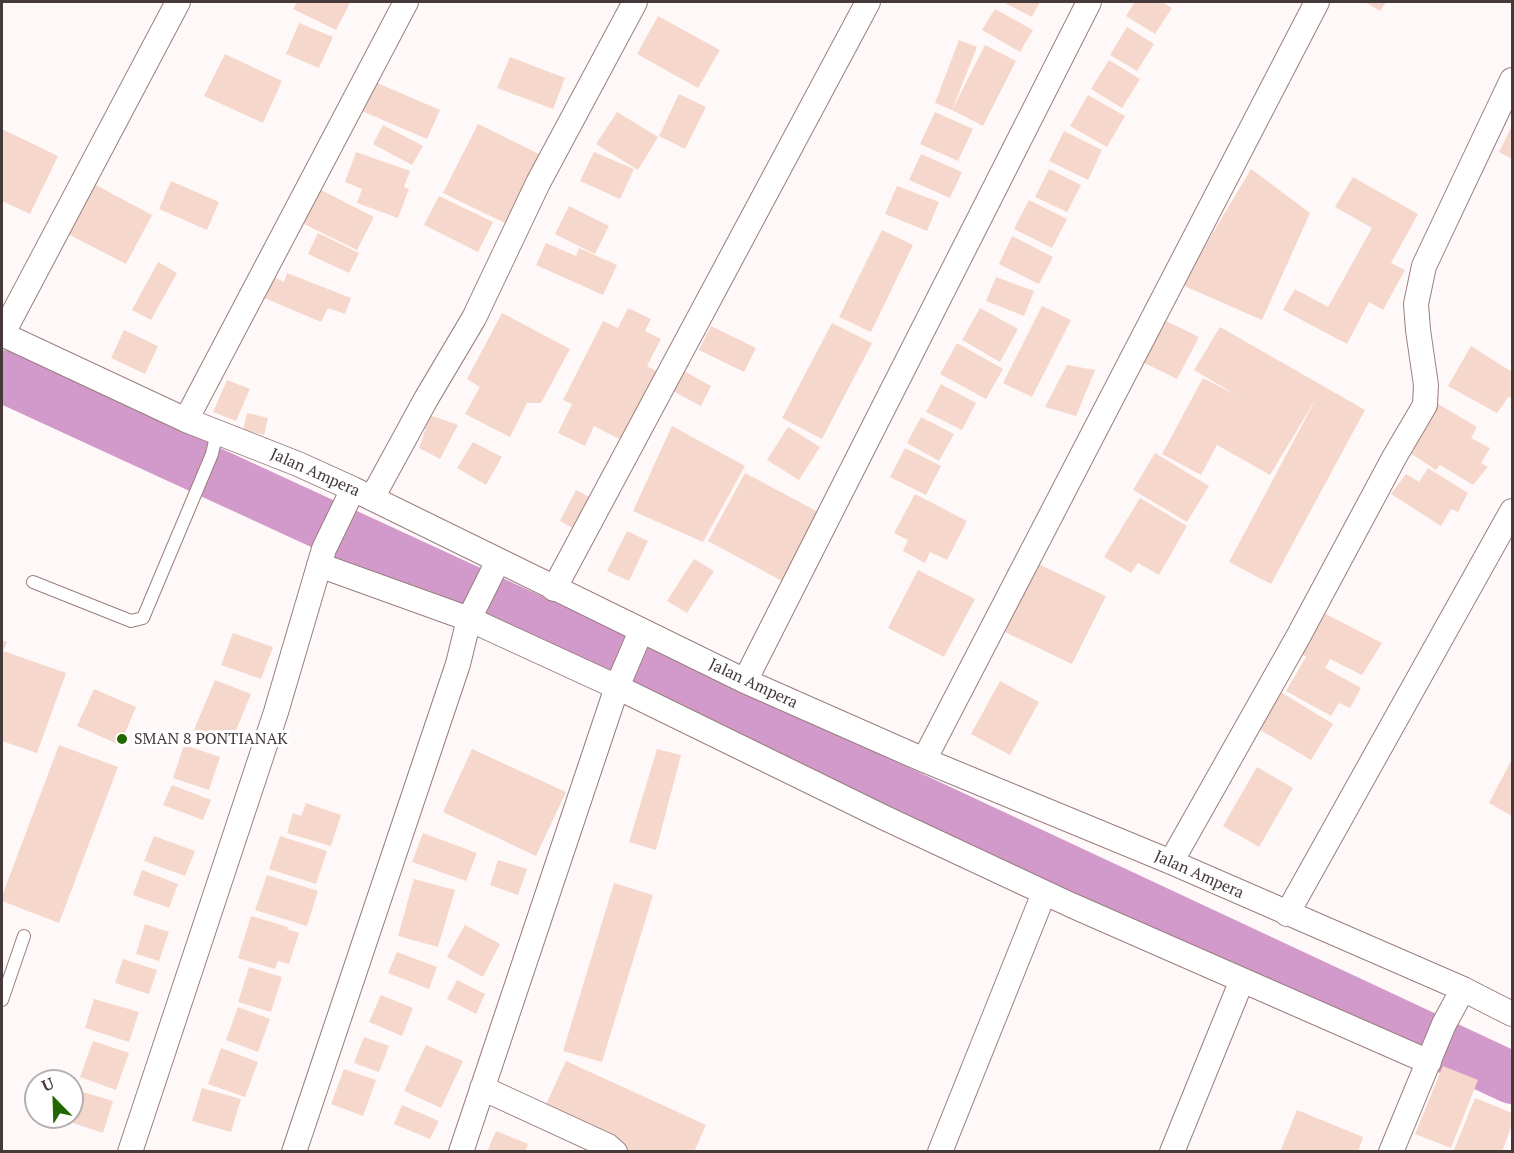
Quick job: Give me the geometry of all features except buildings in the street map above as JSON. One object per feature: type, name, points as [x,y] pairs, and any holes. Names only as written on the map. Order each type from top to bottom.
[{"type":"street","points":[[2,334],[178,2]]},
{"type":"street","points":[[186,420],[406,2]]},
{"type":"street","points":[[130,1152],[276,712],[322,557],[357,497],[426,399],[474,318],[538,183],[635,2]]},
{"type":"street","points":[[554,588],[868,2]]},
{"type":"street","points":[[745,681],[1089,2]]},
{"type":"street","points":[[924,760],[1317,2]]},
{"type":"street","points":[[1171,862],[1425,405],[1426,385],[1416,304],[1424,266],[1512,80]]},
{"type":"street","name":"Jalan Ampera","points":[[2,334],[186,420],[214,443],[357,497],[493,569],[554,588],[637,641],[745,681],[924,760],[1171,862],[1512,1014]]},
{"type":"street","points":[[1287,914],[1512,511]]},
{"type":"street","points":[[322,557],[472,611],[874,813],[1044,892],[1242,980],[1431,1055]]},
{"type":"street","points":[[294,1152],[454,675],[472,611],[493,569]]},
{"type":"street","points":[[461,1152],[618,683],[637,641]]},
{"type":"street","points":[[940,1152],[1044,892]]},
{"type":"street","points":[[1172,1152],[1242,980]]},
{"type":"street","points":[[1391,1152],[1444,1024],[1462,990]]},
{"type":"street","points":[[482,1088],[608,1146],[615,1152]]},
{"type":"lane","points":[[33,582],[130,621],[143,618],[188,512],[214,443]]},
{"type":"lane","points":[[2,1000],[24,936]]},
{"type":"waterway","points":[[2,376],[536,622],[1512,1078]]},
{"type":"place","name":"SMAN 8 PONTIANAK","points":[[122,739]]}]
